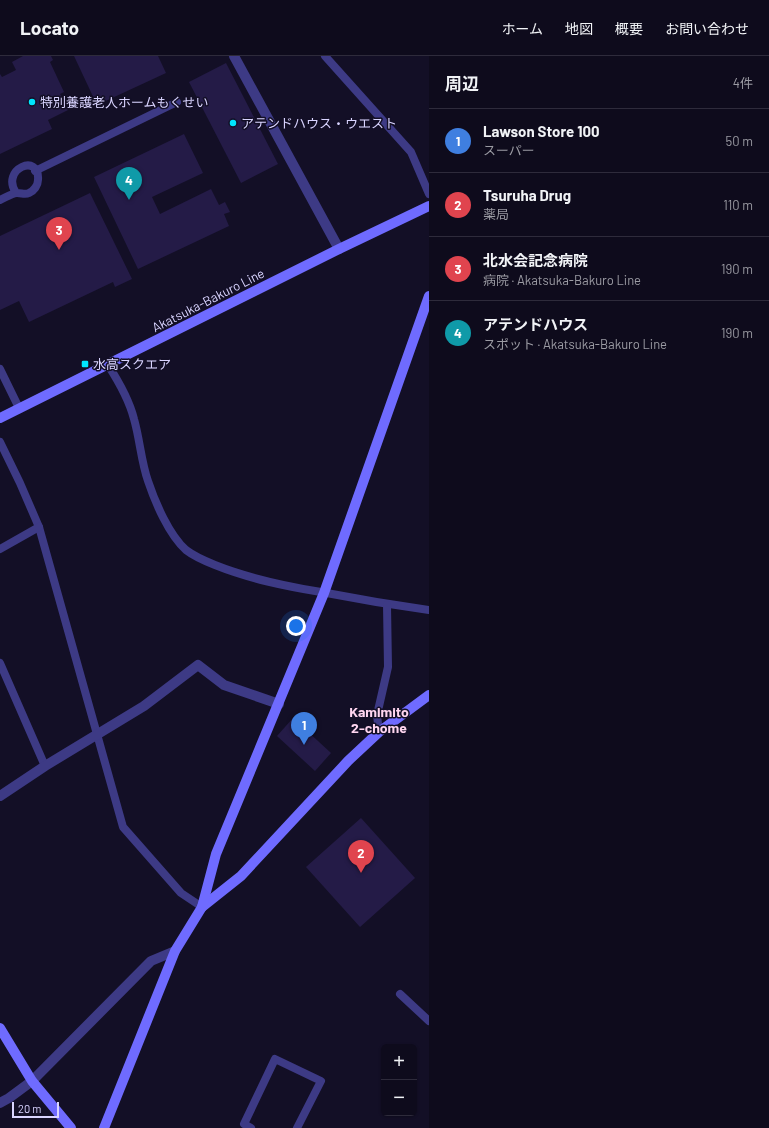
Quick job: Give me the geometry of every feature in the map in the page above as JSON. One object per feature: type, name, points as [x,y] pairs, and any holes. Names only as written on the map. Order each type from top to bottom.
[{"type":"street","points":[[234,56],[339,249]]},
{"type":"street","name":"Akatsuka-Bakuro Line","points":[[0,418],[339,249],[429,206]]},
{"type":"street","points":[[104,1128],[175,951],[202,907],[216,854],[324,593],[429,296]]},
{"type":"street","points":[[0,796],[45,766],[144,706],[198,665],[224,685],[279,704]]},
{"type":"street","points":[[202,907],[241,876],[348,761],[379,732],[429,694]]},
{"type":"street","points":[[0,1102],[9,1098],[32,1081],[151,961],[175,951]]},
{"type":"street","points":[[0,1028],[32,1081],[71,1128]]},
{"type":"lane","points":[[325,56],[411,152],[429,194]]},
{"type":"lane","points":[[35,171],[177,102]]},
{"type":"lane","points":[[0,200],[16,193],[30,193],[35,188],[38,182],[38,176],[35,171],[27,165],[20,165],[13,168],[9,174],[8,181],[11,188],[16,193]]},
{"type":"lane","points":[[108,365],[123,389],[134,418],[139,447],[148,481],[167,525],[174,537],[186,550],[201,560],[256,579],[387,605],[429,610]]},
{"type":"lane","points":[[0,369],[19,408]]},
{"type":"lane","points":[[0,442],[39,527],[123,827],[181,893],[202,907]]},
{"type":"lane","points":[[0,548],[39,527]]},
{"type":"lane","points":[[379,732],[376,715],[388,667],[387,605]]},
{"type":"lane","points":[[0,663],[45,766]]},
{"type":"lane","points":[[400,994],[429,1022]]},
{"type":"lane","points":[[252,1128],[244,1124],[275,1059],[320,1081],[297,1128]]},
{"type":"building","name":"特別養護老人ホームもくせい","points":[[23,56],[51,56],[53,60],[50,62],[64,92],[60,94],[68,110],[48,120],[52,129],[0,154],[0,74],[2,77],[16,70],[12,62]]},
{"type":"building","points":[[74,56],[158,56],[166,73],[97,105]]},
{"type":"building","name":"アテンドハウス・ウエスト","points":[[226,63],[278,164],[241,183],[189,82]]},
{"type":"building","points":[[184,134],[203,173],[152,197],[160,214],[211,189],[219,205],[225,202],[230,212],[224,214],[229,226],[138,269],[94,177]]},
{"type":"building","points":[[90,193],[132,279],[115,287],[113,282],[29,322],[19,301],[0,310],[0,236]]},
{"type":"building","points":[[293,718],[331,753],[315,771],[277,736]]},
{"type":"building","points":[[361,818],[415,878],[360,927],[306,867]]},
{"type":"place","name":"特別養護老人ホームもくせい","points":[[32,102]]},
{"type":"place","name":"アテンドハウス・ウエスト","points":[[233,123]]},
{"type":"place","name":"アテンドハウス","points":[[129,200]]},
{"type":"place","name":"北水会記念病院","points":[[59,250]]},
{"type":"place","name":"水高スクエア","points":[[85,364]]},
{"type":"place","name":"Lawson Store 100","points":[[304,745]]},
{"type":"place","name":"Tsuruha Drug","points":[[361,873]]},
{"type":"district","name":"Kamimito 2-chome","points":[[379,720]]}]
